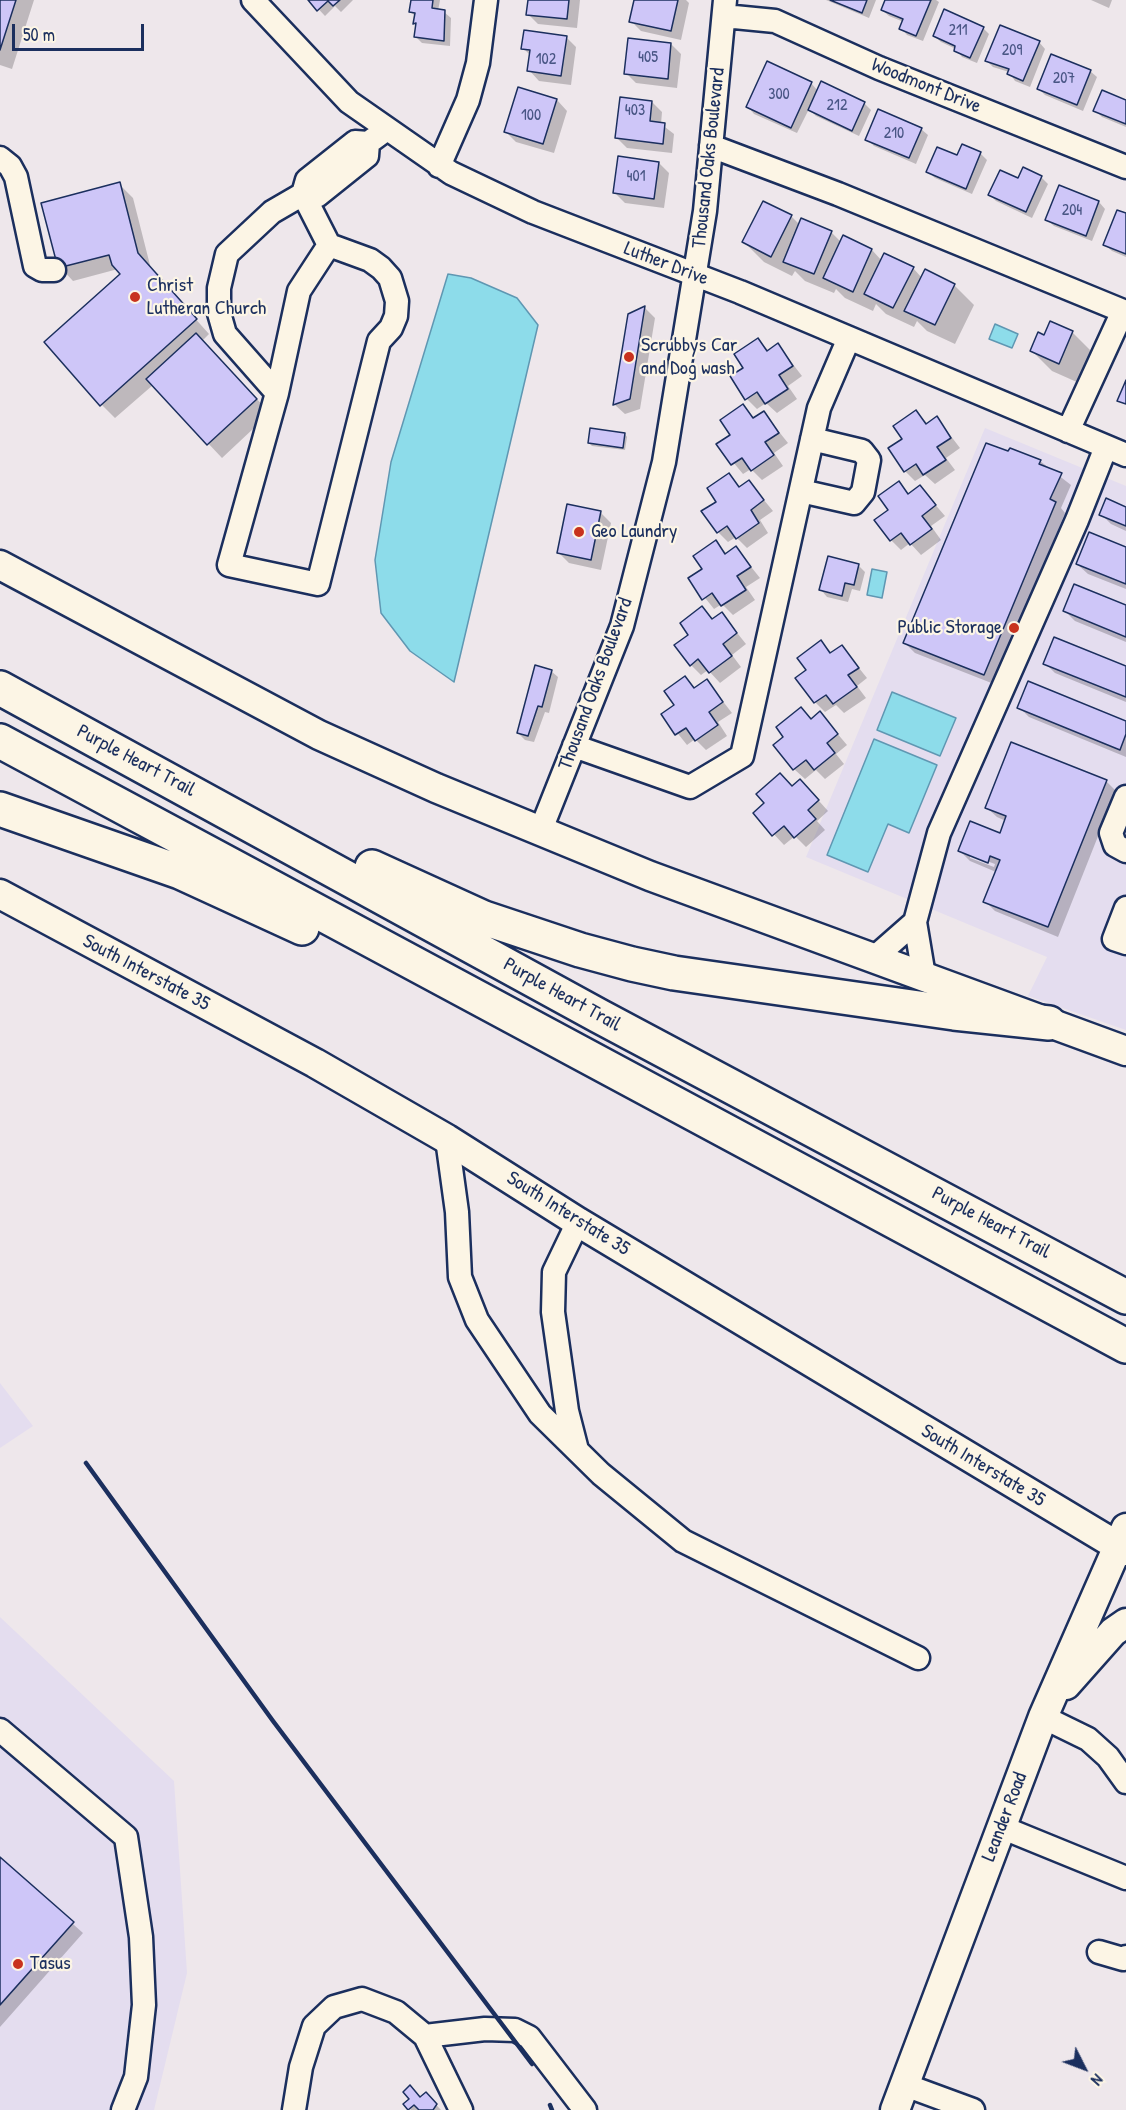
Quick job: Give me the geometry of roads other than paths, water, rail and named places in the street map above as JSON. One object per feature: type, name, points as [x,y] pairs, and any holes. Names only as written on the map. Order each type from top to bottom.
[{"type":"highway","name":"Purple Heart Trail","points":[[0,688],[599,1016],[969,1211],[1126,1297]]},
{"type":"highway","points":[[0,741],[1126,1346]]},
{"type":"highway","points":[[158,773],[208,780],[427,893],[484,918],[580,950],[685,974],[954,1013],[1049,1023]]},
{"type":"highway","points":[[0,809],[162,865],[240,898],[648,1110],[829,1187]]},
{"type":"highway","points":[[969,1211],[1126,1278]]},
{"type":"main road","points":[[0,565],[319,735],[540,832],[1126,1051]]},
{"type":"main road","name":"South Interstate 35","points":[[0,894],[315,1063],[447,1139],[578,1222],[1124,1542]]},
{"type":"main road","name":"Leander Road","points":[[900,2097],[1046,1710],[1124,1542]]},
{"type":"main road","points":[[1046,1710],[1113,1632],[1126,1623]]},
{"type":"street","name":"Luther Drive","points":[[253,0],[349,102],[439,166],[533,212],[849,338],[1116,451]]},
{"type":"street","points":[[439,166],[468,100],[478,63],[486,0]]},
{"type":"street","name":"Thousand Oaks Boulevard","points":[[540,832],[622,626],[664,462],[695,275],[725,8]]},
{"type":"street","name":"Woodmont Drive","points":[[725,8],[775,21],[879,68],[1126,167]]},
{"type":"street","points":[[278,393],[225,334],[219,313],[219,288],[227,254],[272,212],[303,194],[317,196],[367,156],[368,143],[387,129]]},
{"type":"street","points":[[711,146],[838,194],[1125,311],[1068,431]]},
{"type":"street","points":[[0,158],[10,166],[16,177],[35,266],[42,270],[54,270]]},
{"type":"street","points":[[303,194],[329,245],[370,260],[381,268],[390,278],[397,301],[396,316],[391,328],[379,341],[318,584],[229,565],[278,393],[299,291],[329,245]]},
{"type":"street","points":[[574,746],[690,787],[742,756],[819,408],[849,338]]},
{"type":"street","points":[[801,491],[854,503],[863,492],[869,460],[862,451],[812,439]]},
{"type":"street","points":[[924,976],[915,922],[939,833],[1077,520],[1116,451]]},
{"type":"street","points":[[1126,797],[1111,833],[1115,845],[1126,851]]},
{"type":"street","points":[[1126,908],[1114,939],[1126,943]]},
{"type":"street","points":[[874,958],[915,922]]},
{"type":"street","points":[[447,1139],[457,1212],[460,1278],[477,1320],[540,1414],[601,1474],[683,1540],[918,1658]]},
{"type":"street","points":[[577,1451],[567,1411],[553,1311],[554,1272],[578,1222]]},
{"type":"street","points":[[1046,1710],[1088,1739],[1108,1757],[1126,1782]]},
{"type":"street","points":[[0,1730],[126,1837],[141,1937],[144,2005],[136,2077],[123,2110]]},
{"type":"street","points":[[1001,1827],[1126,1878]]},
{"type":"street","points":[[1099,1952],[1123,1959],[1126,1957]]},
{"type":"street","points":[[294,2110],[301,2067],[314,2026],[334,2007],[362,2000],[396,2012],[425,2036],[461,2110]]},
{"type":"street","points":[[425,2036],[485,2030],[515,2030],[529,2037],[585,2110]]},
{"type":"street","points":[[900,2097],[973,2110]]},
{"type":"water","points":[[448,274],[471,278],[517,298],[538,325],[454,682],[410,651],[381,613],[375,560],[391,462]]},
{"type":"water","points":[[995,324],[1018,334],[1012,348],[989,339]]},
{"type":"water","points":[[872,569],[887,572],[882,598],[867,595]]},
{"type":"water","points":[[892,692],[956,718],[940,756],[877,730]]},
{"type":"water","points":[[874,739],[937,765],[909,833],[888,824],[868,872],[827,855]]},
{"type":"railway","points":[[86,1463],[273,1721],[532,2064]]},
{"type":"railway","points":[[550,2105],[552,2110]]},
{"type":"place","name":"Christ Lutheran Church","points":[[135,297]]},
{"type":"place","name":"Scrubbys Car and Dog wash","points":[[629,357]]},
{"type":"place","name":"Geo Laundry","points":[[579,532]]},
{"type":"place","name":"Public Storage","points":[[1014,628]]},
{"type":"place","name":"Tasus","points":[[18,1964]]}]
